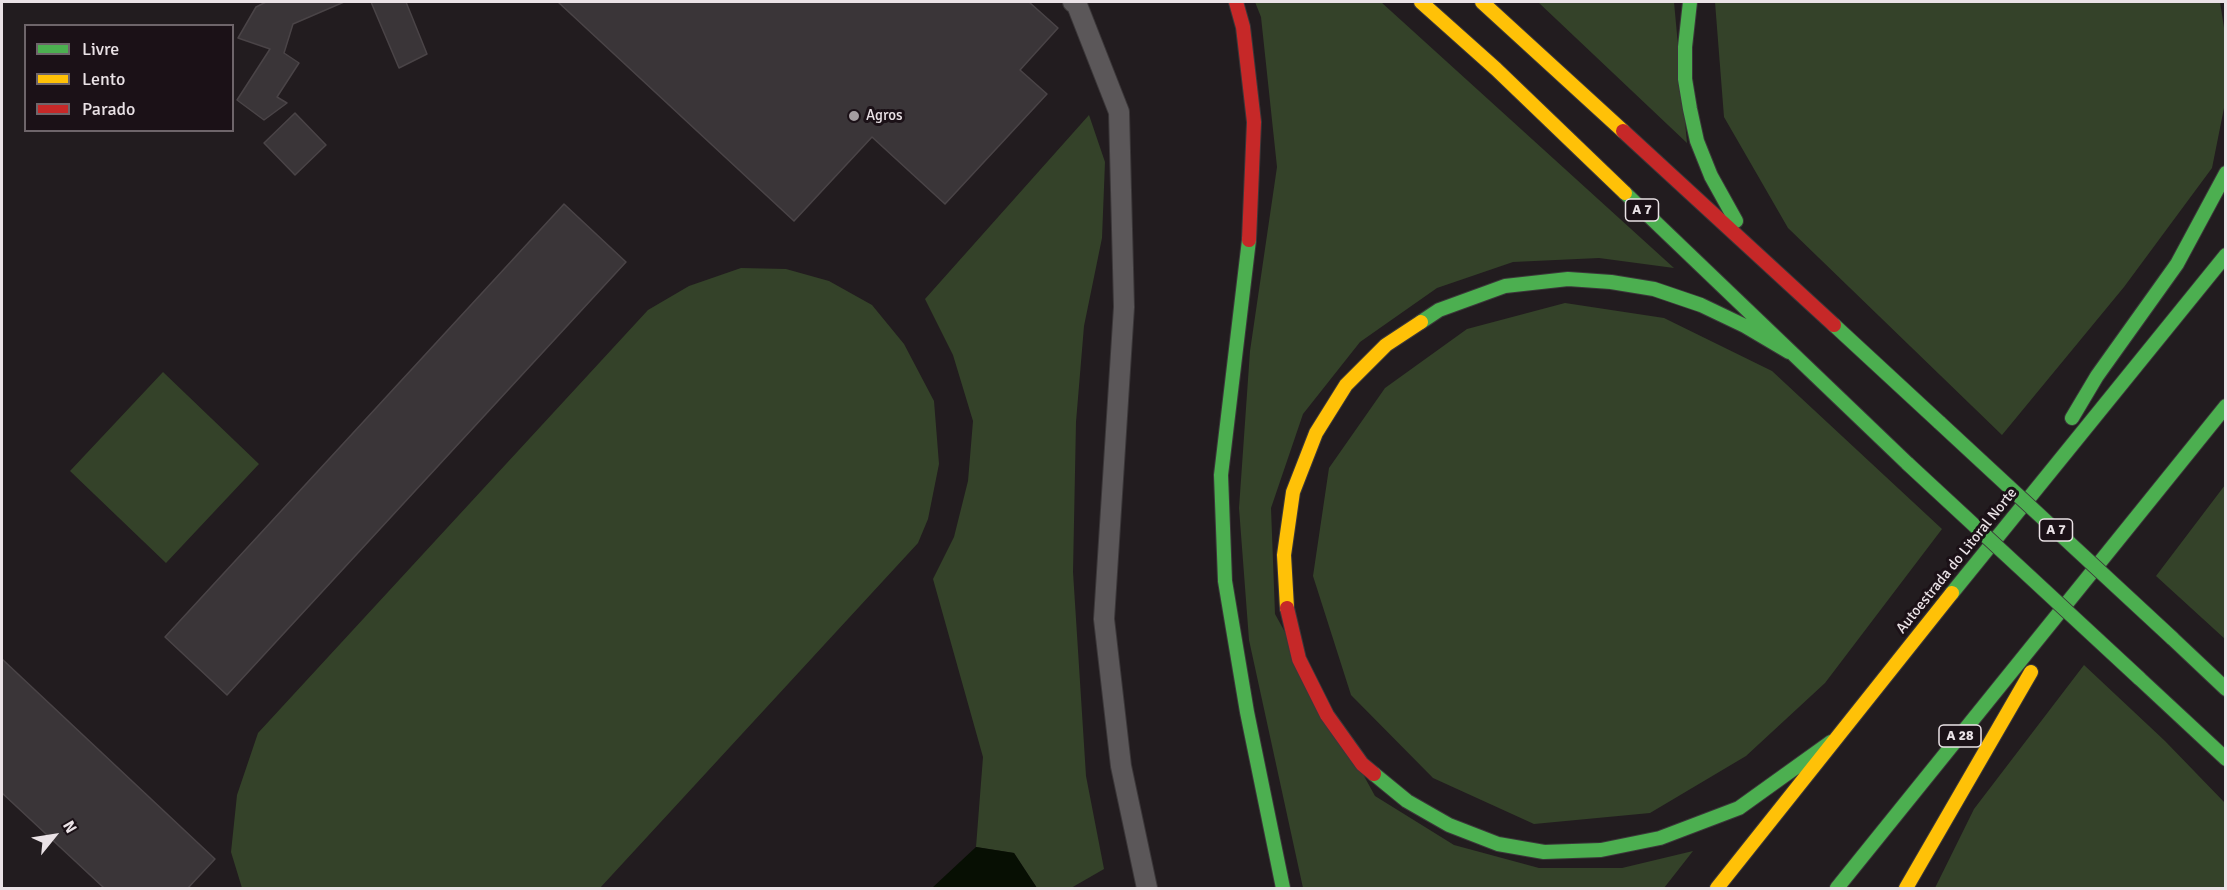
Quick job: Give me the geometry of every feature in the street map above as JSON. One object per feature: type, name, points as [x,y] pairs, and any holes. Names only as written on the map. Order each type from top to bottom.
[{"type":"highway","points":[[1236,2],[1243,27],[1254,122],[1251,220],[1221,475],[1225,581],[1247,712],[1282,888]]},
{"type":"highway","name":"A 7","points":[[1421,2],[1496,69],[1908,464],[2226,759]]},
{"type":"highway","name":"A 7","points":[[1482,2],[1762,256],[2226,689]]},
{"type":"highway","points":[[1690,2],[1685,47],[1685,79],[1697,141],[1731,214],[1762,256]]},
{"type":"highway","points":[[2008,524],[2097,376],[2177,264],[2226,173]]},
{"type":"highway","name":"Autoestrada do Litoral Norte","points":[[1717,888],[1831,742],[2226,255]]},
{"type":"highway","points":[[1789,352],[1745,326],[1701,305],[1654,289],[1611,282],[1568,279],[1505,286],[1439,310],[1378,353],[1346,385],[1316,433],[1293,492],[1284,555],[1287,606],[1299,659],[1327,715],[1362,764],[1416,806],[1449,825],[1498,844],[1544,852],[1589,851],[1660,838],[1739,808],[1831,742]]},
{"type":"highway","name":"A 28","points":[[1838,888],[2226,406]]},
{"type":"highway","points":[[2187,454],[2226,422]]},
{"type":"highway","points":[[1905,888],[2082,583]]},
{"type":"lane","points":[[1073,2],[1077,5],[1119,112],[1124,307],[1104,619],[1121,766],[1147,888]]},
{"type":"green space","points":[[1255,2],[1381,2],[1674,268],[1599,258],[1513,262],[1437,288],[1360,342],[1303,414],[1271,508],[1275,614],[1375,796],[1454,845],[1539,868],[1622,868],[1693,851],[1664,888],[1303,888],[1249,640],[1239,508],[1250,351],[1277,167],[1261,17]]},
{"type":"green space","points":[[1538,2],[1674,2],[1687,143]]},
{"type":"green space","points":[[1715,2],[2220,2],[2225,34],[2226,98],[2212,168],[2124,287],[2002,435],[1788,228],[1724,117]]},
{"type":"green space","points":[[1089,115],[1105,162],[1102,238],[1084,326],[1076,422],[1073,572],[1086,776],[1104,869],[1071,888],[1037,888],[1014,853],[976,847],[983,757],[933,579],[954,537],[968,481],[973,421],[953,355],[925,299]]},
{"type":"green space","points":[[741,268],[786,269],[829,281],[872,305],[904,344],[934,401],[939,464],[928,519],[918,543],[600,888],[242,888],[231,852],[237,795],[258,733],[648,310],[689,286]]},
{"type":"green space","points":[[1565,303],[1664,318],[1772,371],[1942,529],[1825,683],[1746,756],[1650,813],[1534,824],[1433,778],[1351,695],[1313,576],[1329,468],[1385,388],[1467,329]]},
{"type":"green space","points":[[163,372],[259,464],[166,563],[70,471]]},
{"type":"green space","points":[[2225,485],[2226,639],[2156,576]]},
{"type":"green space","points":[[2084,665],[2165,741],[2225,803],[2225,888],[1935,888],[1974,809]]},
{"type":"shaded area","points":[[976,847],[1014,853],[1037,888],[932,888]]},
{"type":"building","points":[[266,2],[344,2],[293,24],[284,53],[299,63],[277,97],[287,103],[264,120],[237,100],[270,49],[238,38],[256,7]]},
{"type":"building","points":[[371,2],[406,2],[427,54],[399,68]]},
{"type":"building","name":"Agros","points":[[558,2],[1029,2],[1058,28],[1020,70],[1047,94],[945,204],[872,137],[794,221]]},
{"type":"building","points":[[295,113],[326,145],[295,175],[264,143]]},
{"type":"building","points":[[564,204],[626,262],[227,695],[165,637]]},
{"type":"building","points":[[2,659],[215,859],[188,888],[104,888],[2,793]]},
{"type":"traffic: fast","points":[[1690,2],[1685,47],[1685,79],[1690,109],[1697,141],[1711,176],[1736,221]]},
{"type":"traffic: fast","points":[[2072,418],[2097,376],[2177,264],[2226,173]]},
{"type":"traffic: fast","points":[[1625,193],[1908,464]]},
{"type":"traffic: fast","points":[[1249,240],[1221,475],[1225,581],[1247,712],[1283,888]]},
{"type":"traffic: fast","points":[[1952,593],[2226,255]]},
{"type":"traffic: fast","points":[[1421,322],[1439,310],[1505,286],[1568,279],[1611,282],[1654,289],[1701,305],[1745,326],[1789,352]]},
{"type":"traffic: fast","points":[[1834,325],[1940,423]]},
{"type":"traffic: fast","points":[[1837,888],[2226,406]]},
{"type":"traffic: fast","points":[[1940,423],[2172,638]]},
{"type":"traffic: fast","points":[[1908,464],[2139,678]]},
{"type":"traffic: fast","points":[[2172,638],[2226,689]]},
{"type":"traffic: fast","points":[[2139,678],[2226,759]]},
{"type":"traffic: fast","points":[[1374,774],[1407,801],[1449,825],[1498,844],[1544,852],[1601,850],[1660,838],[1739,808],[1831,742]]},
{"type":"traffic: slow","points":[[1421,2],[1496,69],[1625,193]]},
{"type":"traffic: slow","points":[[1482,2],[1623,131]]},
{"type":"traffic: slow","points":[[1287,608],[1284,555],[1293,492],[1316,433],[1346,385],[1386,345],[1421,322]]},
{"type":"traffic: slow","points":[[1717,888],[1952,593]]},
{"type":"traffic: slow","points":[[1906,888],[2031,672]]},
{"type":"traffic: jam","points":[[1236,2],[1243,27],[1254,122],[1249,240]]},
{"type":"traffic: jam","points":[[1623,131],[1834,325]]},
{"type":"traffic: jam","points":[[1287,608],[1299,659],[1327,715],[1362,764],[1374,774]]},
{"type":"place","name":"Agros","points":[[854,116]]}]
